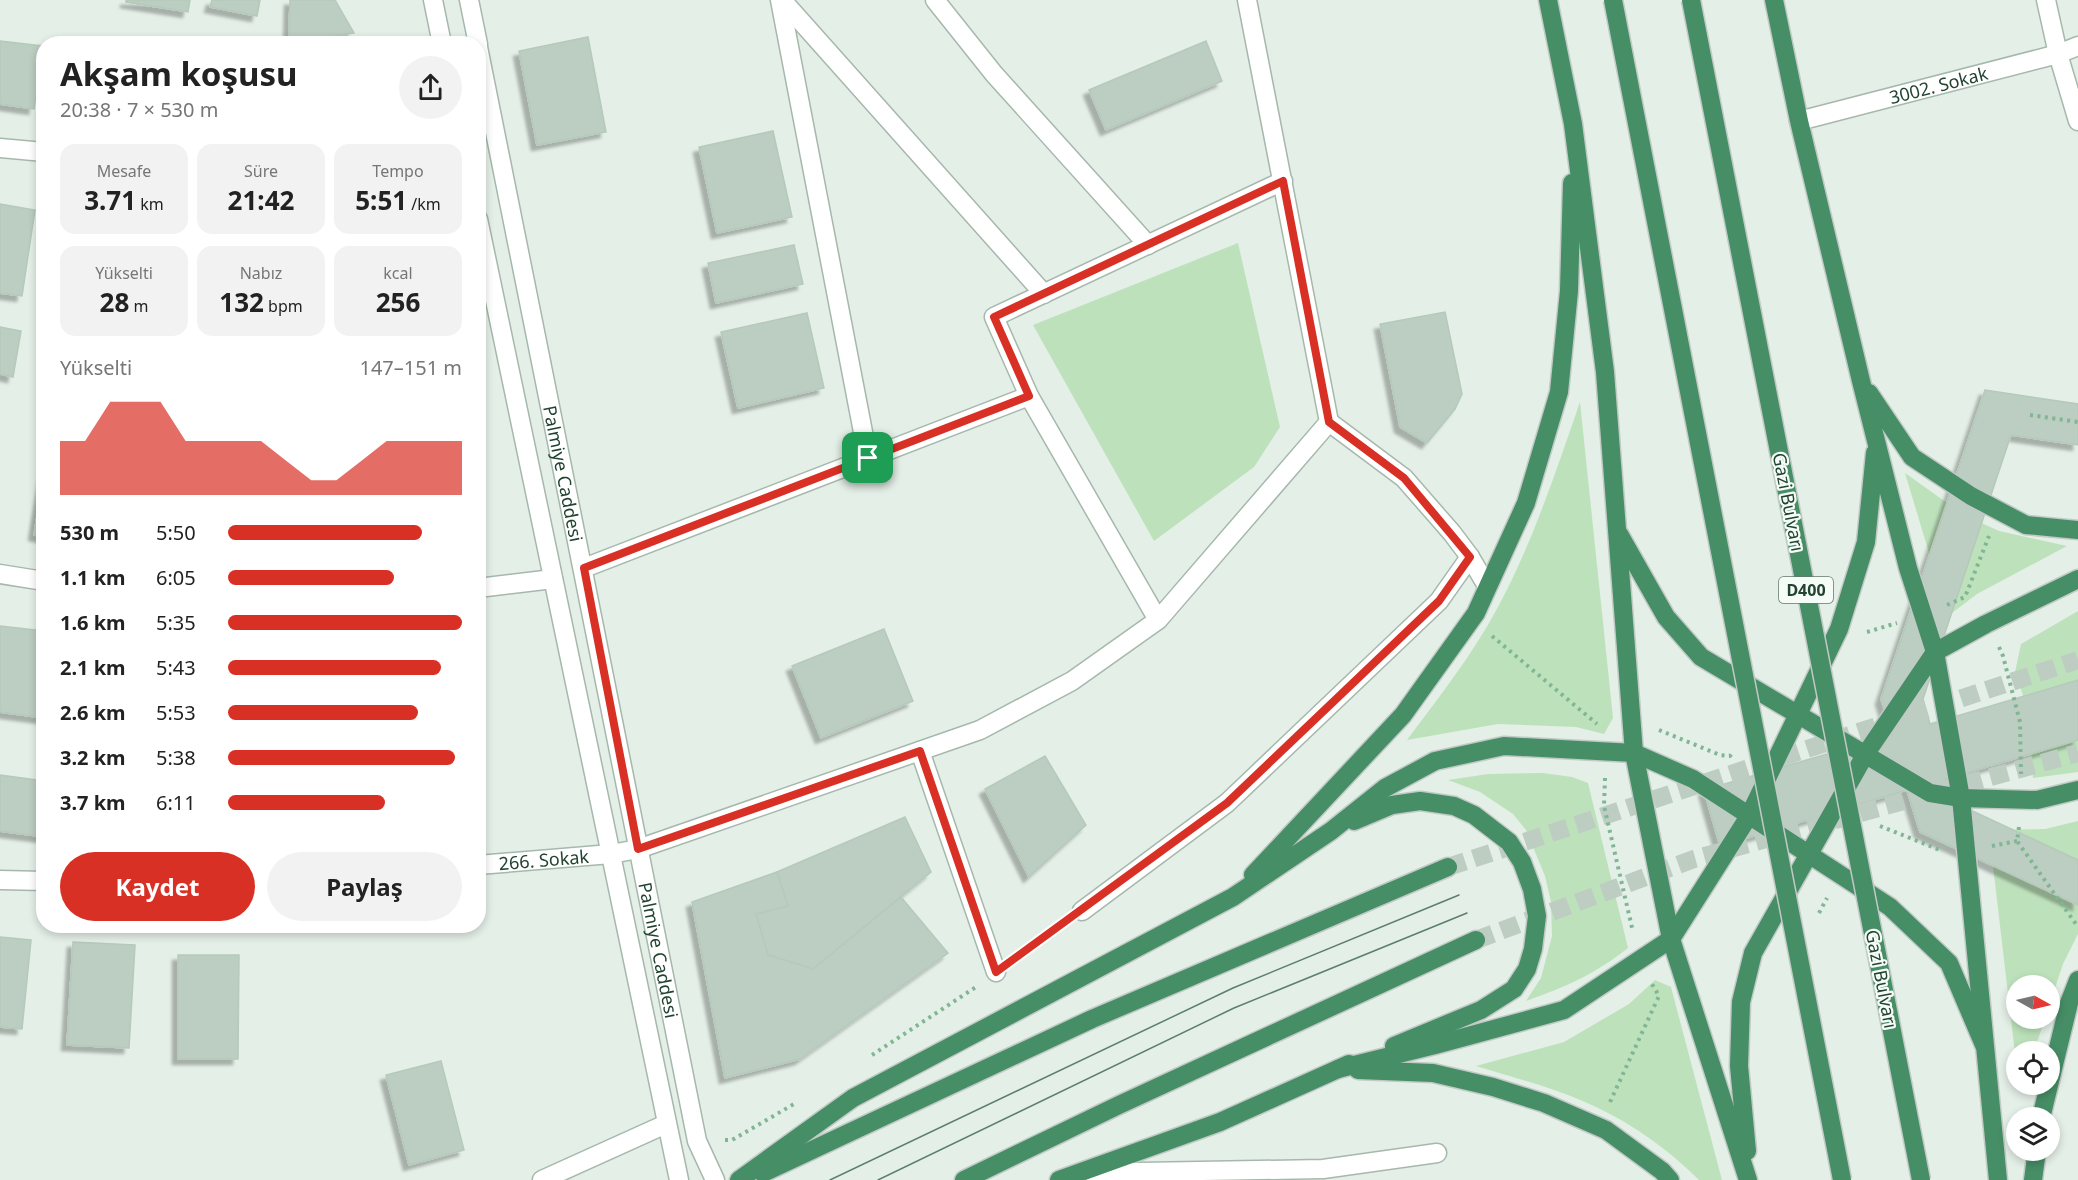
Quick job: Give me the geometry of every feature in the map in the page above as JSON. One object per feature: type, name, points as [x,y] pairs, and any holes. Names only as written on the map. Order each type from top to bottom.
[{"type":"highway","points":[[1548,0],[1573,124],[1605,372],[1634,753],[1671,939],[1749,1180]]},
{"type":"highway","points":[[1613,0],[1842,1180]]},
{"type":"highway","name":"Gazi Bulvarı","points":[[1691,0],[1921,1180]]},
{"type":"highway","points":[[1774,0],[1799,121],[1861,381],[1908,568],[1935,652],[1961,798],[1998,1180]]},
{"type":"highway","points":[[1233,897],[1402,715],[1476,612],[1526,502],[1559,392],[1569,291],[1573,124]]},
{"type":"highway","points":[[1861,381],[1912,457],[1971,496],[2026,525],[2078,530]]},
{"type":"highway","points":[[1338,1069],[1564,1010],[1671,939],[1749,816],[1839,629],[1866,542],[1876,441]]},
{"type":"highway","points":[[1617,530],[1666,617],[1701,657],[1930,794],[1961,798],[2037,800],[2078,790]]},
{"type":"highway","points":[[1749,1180],[1738,1066],[1741,1002],[1753,952],[1865,755],[1935,652],[2078,579]]},
{"type":"highway","points":[[739,1180],[853,1098],[1233,897],[1330,831],[1385,788],[1435,762],[1504,746],[1634,753],[1693,779],[1890,907],[1949,963],[1984,1045]]},
{"type":"highway","points":[[1059,1180],[1220,1122],[1338,1069],[1480,1010],[1514,989],[1527,969],[1533,949],[1537,916],[1532,888],[1522,862],[1509,842],[1474,815],[1454,806],[1420,801],[1392,805],[1330,831]]},
{"type":"highway","points":[[748,1180],[1092,1019],[1449,867]]},
{"type":"highway","points":[[964,1180],[1119,1105],[1476,940]]},
{"type":"highway","points":[[2044,1107],[2069,1002],[2078,980]]},
{"type":"highway","points":[[1338,1069],[1433,1073],[1493,1087],[1544,1103],[1606,1130],[1662,1171],[1670,1180]]},
{"type":"highway","points":[[2033,1180],[2036,1161]]},
{"type":"street","points":[[434,0],[441,36]]},
{"type":"street","name":"Palmiye Caddesi","points":[[469,0],[476,36]]},
{"type":"street","points":[[781,0],[1044,294]]},
{"type":"street","points":[[781,0],[868,458]]},
{"type":"street","points":[[935,0],[994,74],[1148,245]]},
{"type":"street","points":[[1247,0],[1329,422],[1404,478],[1470,557],[1487,586]]},
{"type":"street","points":[[2046,0],[2058,54],[2078,121]]},
{"type":"street","name":"3002. Sokak","points":[[1799,121],[2058,54],[2078,46]]},
{"type":"street","name":"Palmiye Caddesi","points":[[486,84],[697,1141],[715,1180]]},
{"type":"street","points":[[0,148],[36,151]]},
{"type":"street","points":[[1158,620],[1029,396],[994,317],[1283,181]]},
{"type":"street","name":"Palmiye Caddesi","points":[[486,257],[679,1180]]},
{"type":"street","points":[[584,568],[1029,396]]},
{"type":"street","name":"266. Sokak","points":[[486,865],[611,854],[638,849],[980,730],[1072,681],[1158,620],[1329,422]]},
{"type":"street","points":[[1082,911],[1227,803],[1439,601],[1470,557]]},
{"type":"street","points":[[0,574],[36,580]]},
{"type":"street","points":[[486,587],[553,579]]},
{"type":"street","points":[[920,751],[996,972]]},
{"type":"street","points":[[0,880],[36,881]]},
{"type":"street","points":[[542,1180],[666,1124]]},
{"type":"street","points":[[1078,1173],[1324,1174],[1437,1153]]},
{"type":"path","points":[[2030,415],[2078,422]]},
{"type":"path","points":[[1965,597],[1986,624],[2004,656],[2020,722],[2022,799],[2017,841],[2078,927]]},
{"type":"path","points":[[866,1058],[953,1003],[1082,911]]},
{"type":"path","points":[[697,1141],[732,1140],[798,1101]]},
{"type":"green space","points":[[1238,243],[1280,427],[1254,467],[1154,541],[1033,325]]},
{"type":"green space","points":[[1580,402],[1613,718],[1604,734],[1576,727],[1498,724],[1407,740],[1467,658],[1511,582],[1553,480]]},
{"type":"green space","points":[[1905,473],[1964,515],[1999,531],[2067,546],[1977,594],[1948,616]]},
{"type":"green space","points":[[2078,611],[2078,772],[2033,778],[2030,716],[2015,672],[2021,644]]},
{"type":"green space","points":[[1543,773],[1572,777],[1588,783],[1628,948],[1580,979],[1526,1001],[1541,978],[1552,936],[1551,902],[1545,876],[1526,830],[1513,814],[1480,792],[1448,780],[1488,774]]},
{"type":"green space","points":[[2078,821],[2078,934],[2059,975],[2006,977],[1993,866],[1999,830],[2045,829]]},
{"type":"green space","points":[[1655,980],[1671,987],[1722,1180],[1699,1180],[1646,1136],[1601,1109],[1531,1082],[1476,1066],[1564,1042],[1629,1004]]},
{"type":"green space","points":[[2012,1029],[2042,1029],[2037,1041],[2014,1041]]},
{"type":"building","points":[[126,0],[190,0],[188,12],[126,2]]},
{"type":"building","points":[[212,0],[260,0],[257,16],[210,7]]},
{"type":"building","points":[[290,0],[335,0],[354,33],[334,36],[289,36]]},
{"type":"building","points":[[588,37],[606,132],[537,145],[519,51]]},
{"type":"building","points":[[0,41],[36,45],[34,109],[0,104]]},
{"type":"building","points":[[1206,41],[1222,81],[1106,130],[1089,90]]},
{"type":"building","points":[[773,131],[792,217],[717,233],[699,147]]},
{"type":"building","points":[[0,204],[35,210],[22,296],[0,293]]},
{"type":"building","points":[[794,245],[803,284],[716,303],[708,263]]},
{"type":"building","points":[[1445,312],[1462,394],[1455,409],[1427,443],[1400,427],[1380,324]]},
{"type":"building","points":[[807,313],[824,388],[738,408],[721,332]]},
{"type":"building","points":[[0,327],[21,331],[13,377],[0,374]]},
{"type":"building","points":[[1985,390],[2078,404],[2078,445],[2011,435],[1923,699],[1930,724],[2078,680],[2078,740],[1946,779],[1953,802],[2078,860],[2078,905],[1920,832],[1907,790],[1720,846],[1704,790],[1892,735],[1881,699]]},
{"type":"building","points":[[0,626],[36,630],[36,717],[0,712]]},
{"type":"building","points":[[884,629],[913,701],[821,738],[792,666]]},
{"type":"building","points":[[1045,756],[1086,825],[1029,877],[985,789]]},
{"type":"building","points":[[0,775],[36,780],[36,836],[0,831]]},
{"type":"building","points":[[905,817],[931,872],[813,969],[768,955],[756,914],[788,906],[777,872]]},
{"type":"building","points":[[777,872],[788,906],[756,914],[768,955],[813,969],[901,897],[948,953],[800,1059],[725,1078],[692,902]]},
{"type":"building","points":[[0,937],[31,940],[22,1029],[0,1027]]},
{"type":"building","points":[[73,942],[135,945],[129,1048],[67,1045]]},
{"type":"building","points":[[178,955],[239,955],[238,1059],[178,1059]]},
{"type":"building","points":[[441,1061],[464,1150],[409,1165],[386,1075]]},
{"type":"tunnel","points":[[1448,867],[2078,660]]},
{"type":"tunnel","points":[[1476,940],[1694,859],[2078,753]]},
{"type":"tram line","points":[[830,1180],[1233,988],[1459,895]]},
{"type":"tram line","points":[[878,1180],[1234,1008],[1467,913]]},
{"type":"route","points":[[1283,181],[1329,422],[1404,478],[1470,557],[1439,601],[1227,803],[996,972],[920,751],[638,849],[584,568],[868,458],[1029,396],[994,317],[1283,181]]}]
